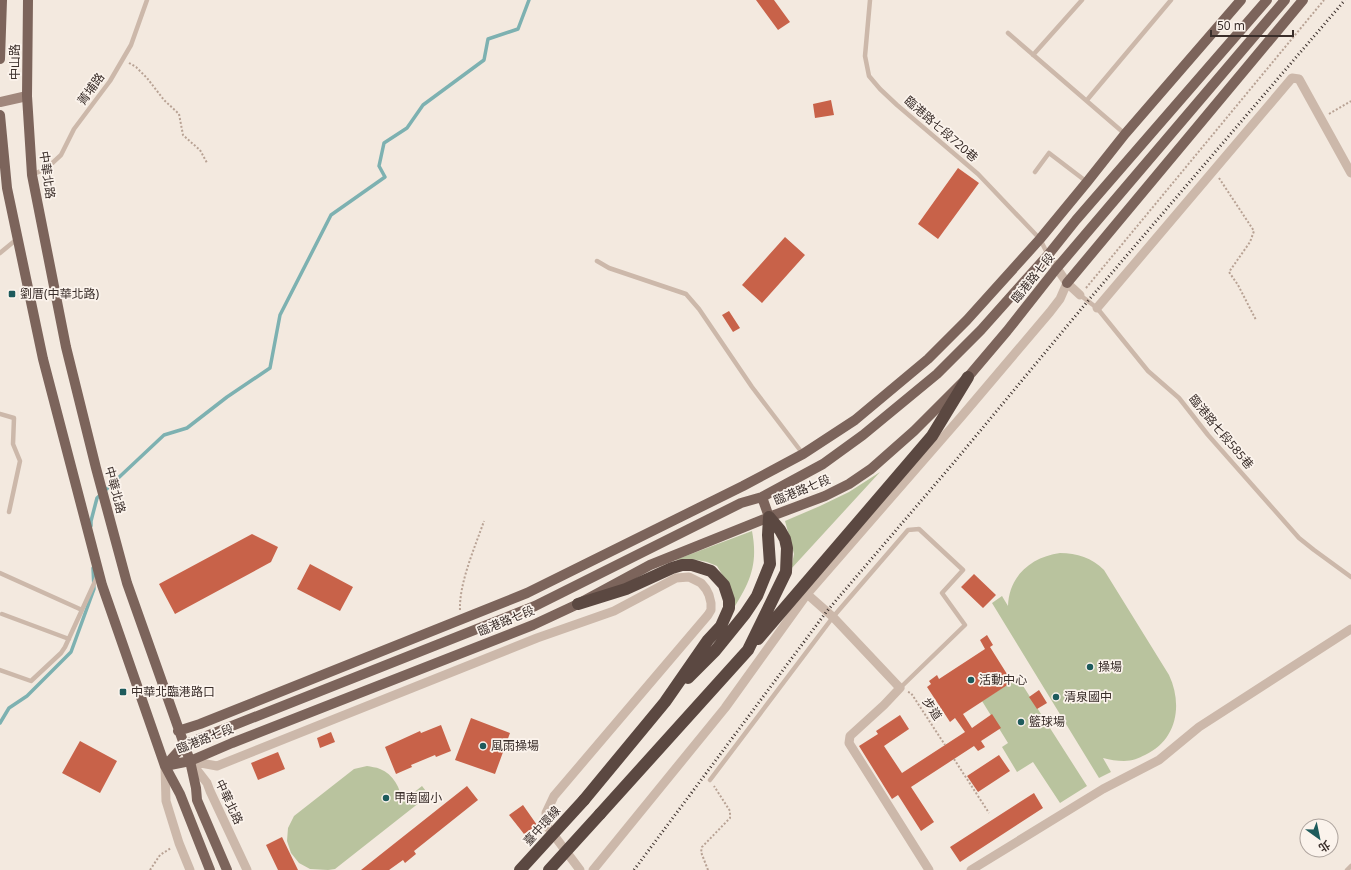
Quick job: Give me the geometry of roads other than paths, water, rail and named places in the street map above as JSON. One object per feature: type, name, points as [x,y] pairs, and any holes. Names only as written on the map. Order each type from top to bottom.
[{"type":"highway","points":[[549,870],[748,650],[932,436],[968,377]]},
{"type":"highway","points":[[748,650],[786,572],[787,548],[780,530],[769,517]]},
{"type":"highway","points":[[664,702],[715,651],[745,614],[757,596],[770,564],[768,535],[769,517]]},
{"type":"highway","points":[[578,604],[626,589],[682,565],[701,567],[711,571],[718,578],[724,585],[729,600],[729,608],[721,626],[708,640],[664,702]]},
{"type":"highway","name":"臺中環線","points":[[520,870],[584,800],[664,702]]},
{"type":"main road","name":"中山路","points":[[0,59],[2,0]]},
{"type":"main road","name":"中山路","points":[[28,0],[28,96]]},
{"type":"main road","name":"臨港路七段","points":[[178,731],[206,722],[528,593],[743,486],[802,454],[855,420],[928,359],[967,320],[1040,239],[1125,134],[1240,0]]},
{"type":"main road","name":"臨港路七段","points":[[165,766],[184,745],[535,606],[741,503],[762,496],[823,464],[863,435],[938,374],[981,330],[1048,255],[1076,220],[1267,0]]},
{"type":"main road","name":"臨港路七段","points":[[165,766],[190,761],[232,743],[533,625],[578,604],[650,565],[825,496],[849,484],[871,469],[914,431],[968,377],[1008,330],[1056,268],[1285,0]]},
{"type":"main road","points":[[1066,283],[1303,0]]},
{"type":"main road","name":"中華北路","points":[[28,96],[32,175],[66,347],[100,484],[127,582],[178,731],[190,761]]},
{"type":"main road","points":[[0,115],[7,188],[43,359],[102,585],[165,766],[180,794],[210,870]]},
{"type":"main road","points":[[762,496],[769,517]]},
{"type":"main road","points":[[528,593],[535,606]]},
{"type":"main road","points":[[190,761],[197,800],[227,869]]},
{"type":"street","points":[[1097,308],[1292,78],[1299,79],[1351,173]]},
{"type":"street","name":"中山路","points":[[0,102],[28,96]]},
{"type":"street","points":[[1048,255],[1066,283],[1080,295]]},
{"type":"street","points":[[594,870],[725,708],[807,594],[961,418],[1045,318],[1060,299],[1066,283]]},
{"type":"street","points":[[190,761],[217,766],[537,638],[614,611],[676,578],[689,577],[701,583],[706,589],[711,603],[711,610],[708,615],[554,796],[546,813],[547,826],[580,870]]},
{"type":"street","points":[[807,594],[833,616],[900,688],[850,736],[849,743],[929,870]]},
{"type":"street","points":[[971,870],[1104,789],[1159,760],[1200,727],[1351,629]]},
{"type":"street","name":"中華北路","points":[[190,761],[207,783],[247,870]]},
{"type":"street","points":[[165,766],[166,801],[178,843],[190,870]]},
{"type":"lane","name":"菁埔路","points":[[32,175],[47,168],[61,155],[74,129],[110,81],[131,45],[147,0]]},
{"type":"lane","name":"臨港路七段720巷","points":[[870,0],[865,56],[869,76],[897,105],[978,174],[1040,239],[1048,255]]},
{"type":"lane","points":[[1033,55],[1082,0]]},
{"type":"lane","points":[[1087,100],[1171,0]]},
{"type":"lane","points":[[1008,33],[1125,134]]},
{"type":"lane","points":[[1035,172],[1049,153],[1087,182]]},
{"type":"lane","points":[[0,253],[18,238]]},
{"type":"lane","points":[[597,261],[609,268],[686,294],[802,454]]},
{"type":"lane","name":"臨港路七段585巷","points":[[1080,295],[1097,308],[1148,371],[1179,398],[1208,435],[1299,538],[1351,577]]},
{"type":"lane","points":[[0,414],[14,418],[13,444],[20,461],[9,512]]},
{"type":"lane","points":[[710,780],[833,616],[908,530],[919,529],[963,570],[942,593],[965,625],[900,688]]},
{"type":"lane","points":[[0,573],[82,610]]},
{"type":"lane","points":[[0,670],[31,681],[61,653],[69,639],[99,573]]},
{"type":"lane","points":[[2,614],[69,639]]},
{"type":"lane","points":[[1347,870],[1351,866]]},
{"type":"waterway","points":[[91,526],[97,498],[164,435],[187,428],[227,397],[270,368],[280,315],[331,215],[385,177],[379,166],[384,143],[407,128],[423,105],[484,60],[488,39],[518,29],[529,0]]},
{"type":"waterway","points":[[0,723],[9,708],[27,696],[71,652],[94,589],[93,568]]},
{"type":"railway","points":[[634,870],[827,611],[956,460],[1087,302],[1345,0]]},
{"type":"place","name":"劉厝(中華北路)","points":[[12,294]]},
{"type":"place","name":"操場","points":[[1090,667]]},
{"type":"place","name":"活動中心","points":[[971,680]]},
{"type":"place","name":"中華北臨港路口","points":[[123,692]]},
{"type":"place","name":"清泉國中","points":[[1056,697]]},
{"type":"place","name":"籃球場","points":[[1021,722]]},
{"type":"place","name":"風雨操場","points":[[483,746]]},
{"type":"place","name":"甲南國小","points":[[386,798]]}]
